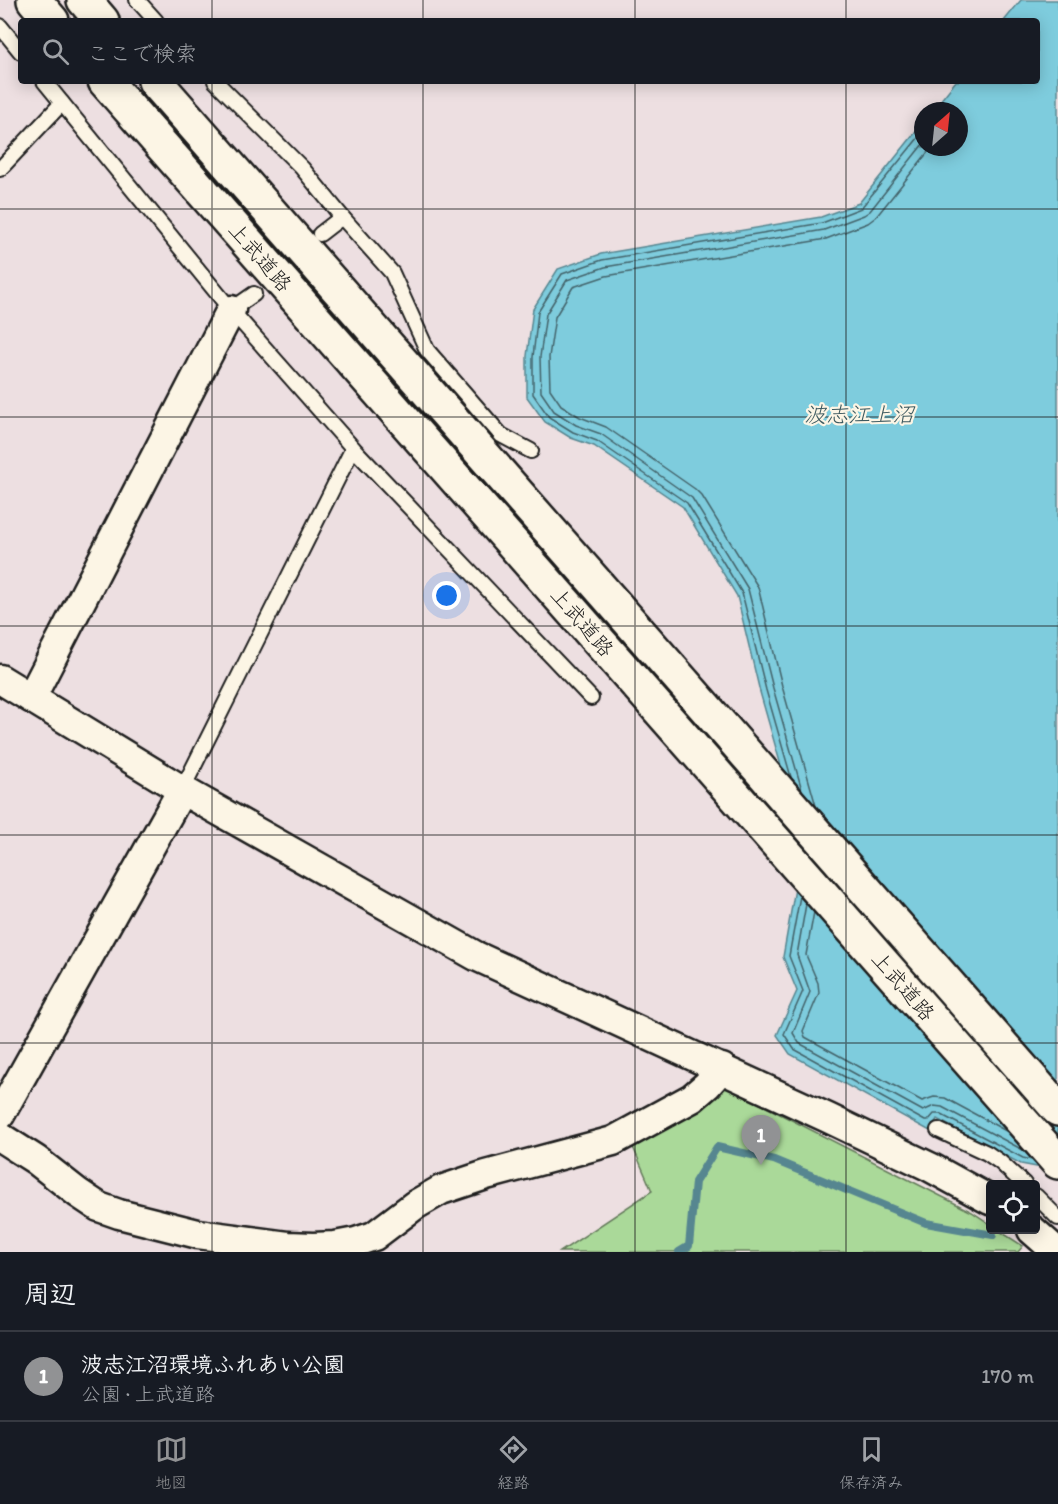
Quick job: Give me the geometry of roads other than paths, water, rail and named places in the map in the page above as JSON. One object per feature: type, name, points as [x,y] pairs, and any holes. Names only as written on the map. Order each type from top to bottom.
[{"type":"highway","points":[[34,0],[49,18]]},
{"type":"highway","points":[[84,0],[99,18]]},
{"type":"highway","name":"上武道路","points":[[108,84],[1058,1162]]},
{"type":"highway","name":"上武道路","points":[[158,84],[1058,1109]]},
{"type":"street","points":[[31,698],[231,310]]},
{"type":"street","points":[[0,679],[182,790],[476,956],[722,1068],[930,1167],[986,1198]]},
{"type":"street","points":[[0,1115],[182,790]]},
{"type":"street","points":[[0,1137],[36,1160],[92,1202],[120,1214],[198,1234],[288,1245],[335,1246],[374,1236],[415,1205],[441,1190],[613,1141],[692,1098],[722,1068]]},
{"type":"street","points":[[1036,1234],[1053,1251]]},
{"type":"lane","points":[[137,0],[153,18]]},
{"type":"lane","points":[[0,26],[18,48]]},
{"type":"lane","points":[[46,84],[231,310],[353,448],[591,698]]},
{"type":"lane","points":[[218,84],[302,168],[392,273],[427,350],[501,435],[531,452]]},
{"type":"lane","points":[[0,168],[62,103]]},
{"type":"lane","points":[[320,234],[342,217]]},
{"type":"lane","points":[[231,310],[254,294]]},
{"type":"lane","points":[[182,790],[353,448]]},
{"type":"lane","points":[[938,1130],[987,1153],[1019,1180]]},
{"type":"lane","points":[[1040,1201],[1058,1218]]},
{"type":"water","name":"波志江上沼","points":[[1021,0],[1058,0],[1058,1171],[1021,1164],[937,1119],[930,1131],[790,1054],[777,1035],[797,991],[783,957],[803,843],[760,692],[737,596],[683,507],[594,446],[571,438],[545,422],[527,397],[527,356],[533,309],[558,269],[601,254],[821,217],[859,203],[914,134],[914,156],[968,156],[968,102],[939,102],[954,84],[1040,84],[1040,18],[1006,18]]},
{"type":"waterway","points":[[679,1252],[689,1246],[695,1182],[717,1147],[774,1160],[926,1223],[993,1235]]},
{"type":"place","name":"波志江沼環境ふれあい公園","points":[[761,1165]]}]
